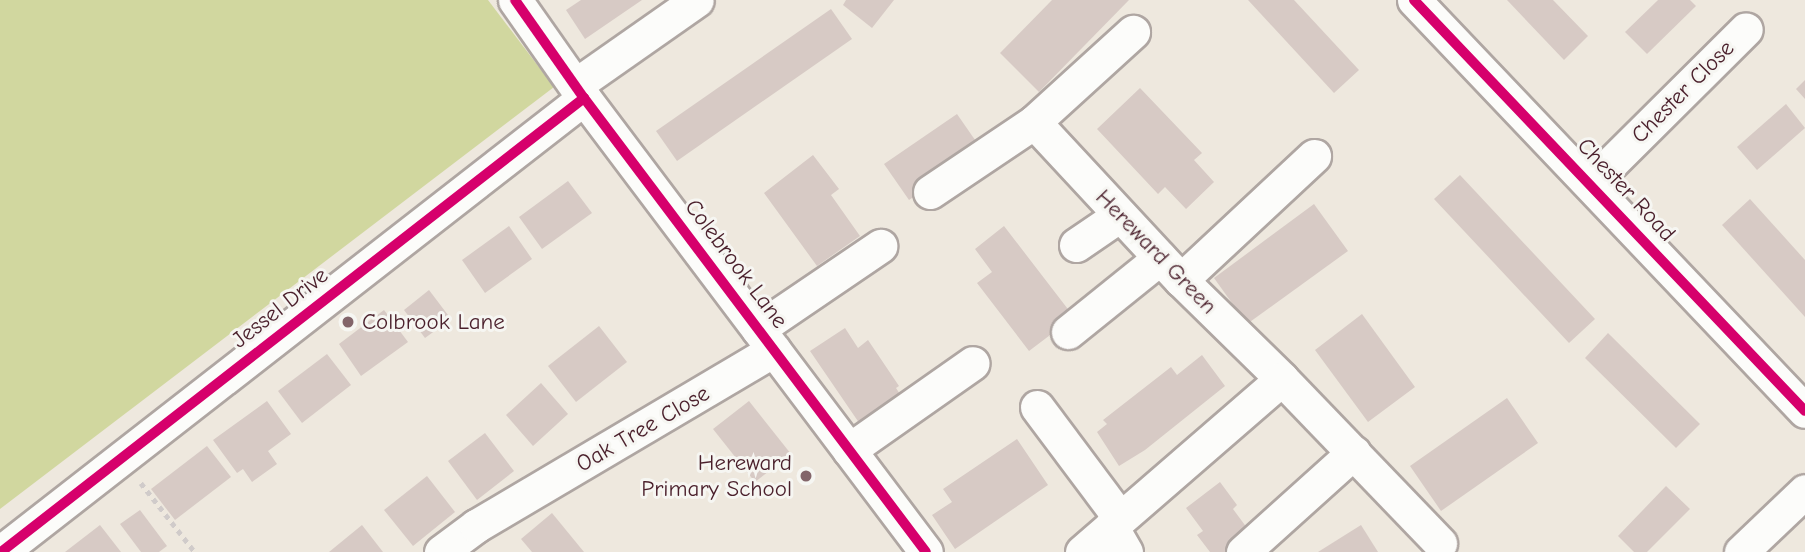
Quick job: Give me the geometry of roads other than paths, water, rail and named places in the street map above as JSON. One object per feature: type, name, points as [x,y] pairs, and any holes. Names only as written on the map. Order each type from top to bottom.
[{"type":"street","name":"Colebrook Lane","points":[[515,0],[849,450],[919,550]]},
{"type":"street","name":"Jessel Drive","points":[[1,552],[697,0]]},
{"type":"street","name":"Chester Road","points":[[1414,0],[1591,183],[1805,411]]},
{"type":"street","name":"Chester Close","points":[[1591,183],[1745,29]]},
{"type":"street","points":[[930,192],[1034,122],[1133,32]]},
{"type":"street","name":"Hereward Green","points":[[1034,122],[1170,269],[1354,452],[1440,543]]},
{"type":"street","points":[[1068,332],[1170,269],[1314,156]]},
{"type":"street","points":[[1076,245],[1121,215]]},
{"type":"street","name":"Oak Tree Close","points":[[441,552],[476,526],[766,340],[880,246]]},
{"type":"street","points":[[849,450],[973,363]]},
{"type":"street","points":[[1082,552],[1119,532],[1282,379]]},
{"type":"street","points":[[1037,407],[1119,532]]},
{"type":"street","points":[[1243,552],[1354,452]]},
{"type":"street","points":[[1741,552],[1805,491]]},
{"type":"place","name":"Colbrook Lane","points":[[348,322]]},
{"type":"place","name":"Hereward Primary School","points":[[806,476]]}]
